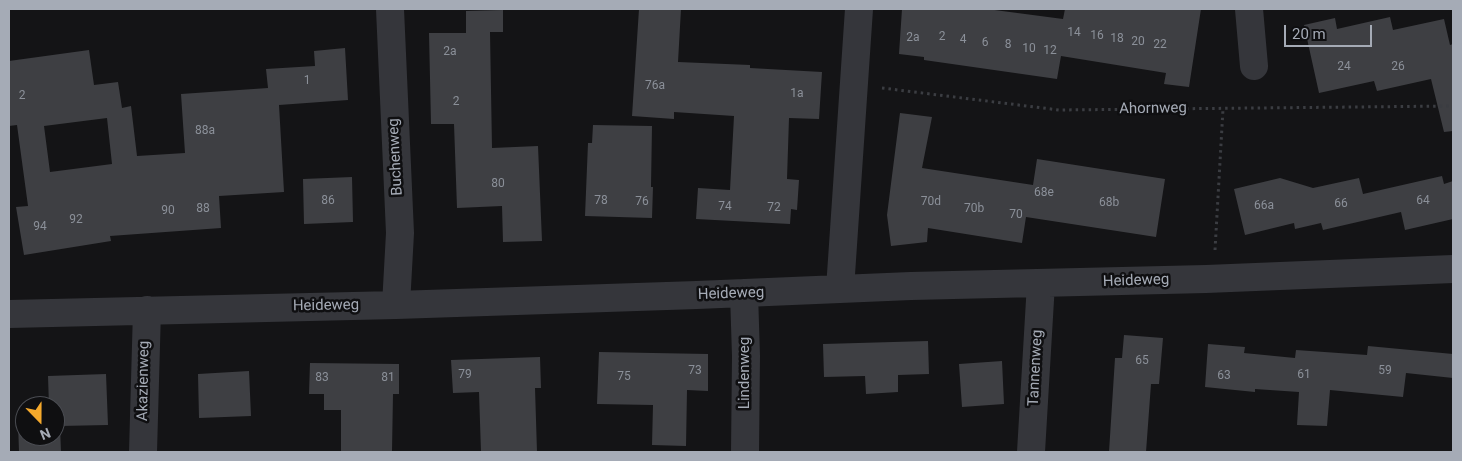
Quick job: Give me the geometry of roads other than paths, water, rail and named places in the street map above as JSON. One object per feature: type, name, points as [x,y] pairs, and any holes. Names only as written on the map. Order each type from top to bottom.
[{"type":"street","name":"Buchenweg","points":[[390,9],[400,233],[396,305]]},
{"type":"street","points":[[840,289],[859,9]]},
{"type":"street","points":[[1250,9],[1254,66]]},
{"type":"street","name":"Heideweg","points":[[9,314],[396,305],[1453,269]]},
{"type":"street","name":"Tannenweg","points":[[1032,452],[1041,284]]},
{"type":"street","name":"Lindenweg","points":[[744,293],[746,356],[745,452]]},
{"type":"street","name":"Akazienweg","points":[[143,452],[146,310]]}]
